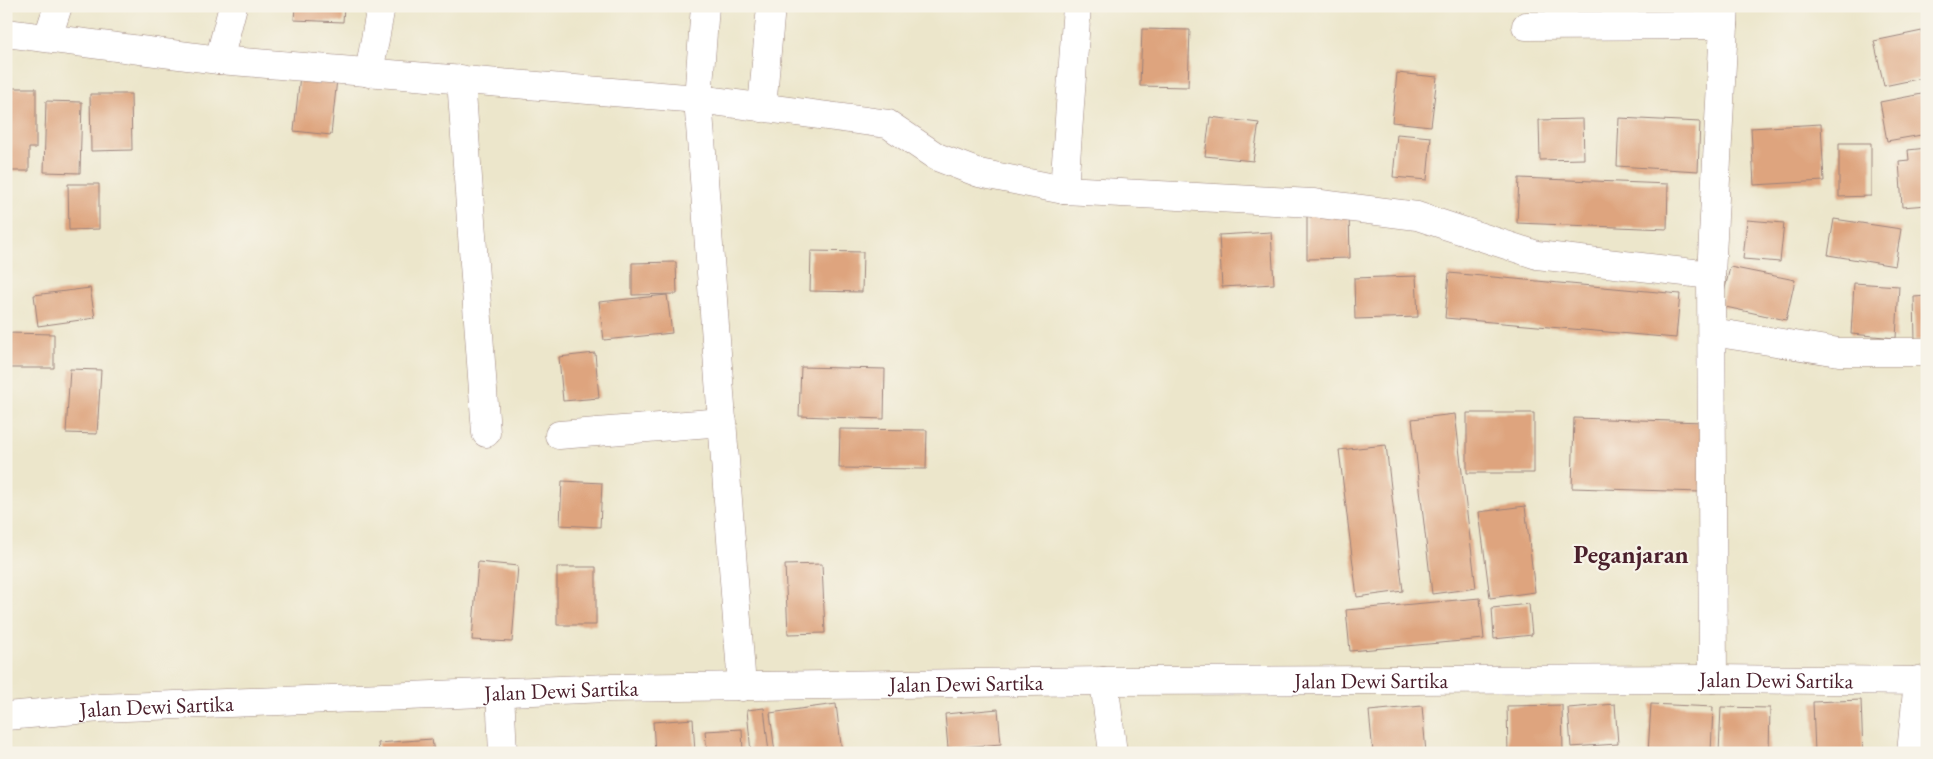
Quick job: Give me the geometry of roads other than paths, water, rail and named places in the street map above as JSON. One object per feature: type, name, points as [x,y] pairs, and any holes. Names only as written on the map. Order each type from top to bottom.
[{"type":"street","points":[[48,37],[58,6]]},
{"type":"street","points":[[219,60],[233,6]]},
{"type":"street","points":[[369,73],[381,6]]},
{"type":"street","points":[[705,6],[698,99],[742,687]]},
{"type":"street","points":[[762,108],[771,6]]},
{"type":"street","points":[[1064,190],[1077,6]]},
{"type":"street","points":[[1526,26],[1725,16],[1712,275],[1713,679]]},
{"type":"street","points":[[6,32],[219,60],[698,99],[888,124],[946,160],[979,172],[1064,190],[1313,202],[1417,216],[1537,255],[1712,275]]},
{"type":"street","points":[[461,79],[486,433]]},
{"type":"street","points":[[1712,332],[1839,352],[1927,352]]},
{"type":"street","points":[[559,435],[723,422]]},
{"type":"street","name":"Jalan Dewi Sartika","points":[[6,716],[109,708],[609,688],[1104,681],[1713,679],[1922,681]]},
{"type":"street","points":[[1104,681],[1113,753]]},
{"type":"street","points":[[1911,753],[1922,681]]},
{"type":"street","points":[[500,692],[503,753]]},
{"type":"district","name":"Peganjaran","points":[[1631,554]]}]
